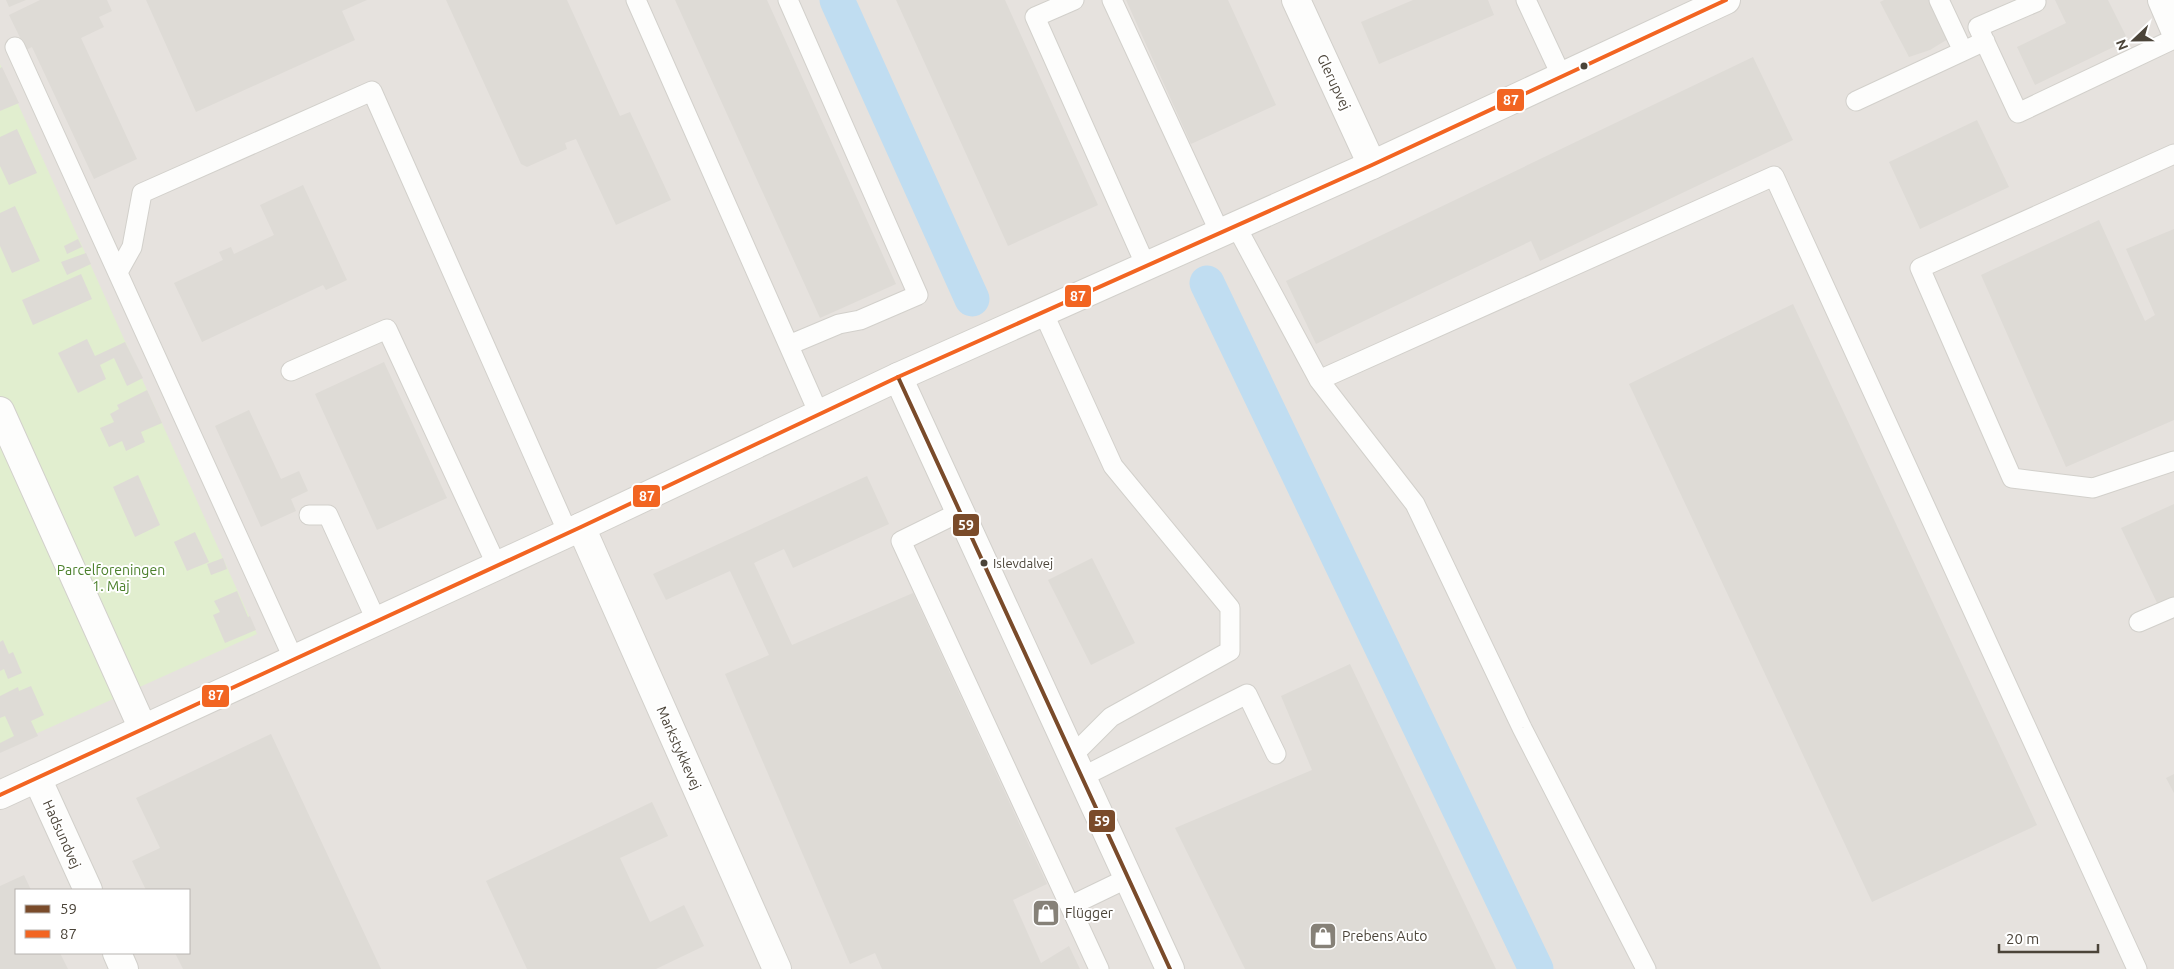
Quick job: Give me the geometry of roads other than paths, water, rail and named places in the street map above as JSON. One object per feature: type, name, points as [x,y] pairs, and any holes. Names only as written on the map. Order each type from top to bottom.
[{"type":"street","name":"Glerupvej","points":[[1296,0],[1372,165]]},
{"type":"street","points":[[2,791],[37,778],[378,622],[898,377],[1372,165],[1562,77],[1707,4]]},
{"type":"street","points":[[898,377],[1170,969]]},
{"type":"street","points":[[0,411],[144,729]]},
{"type":"street","name":"Markstykkevej","points":[[574,530],[778,969]]},
{"type":"street","name":"Hadsundvej","points":[[37,778],[88,889]]},
{"type":"street","points":[[117,954],[124,969]]},
{"type":"lane","points":[[636,0],[819,414]]},
{"type":"lane","points":[[788,0],[918,295],[860,320],[839,324],[789,345]]},
{"type":"lane","points":[[1074,0],[1035,17],[1146,266]]},
{"type":"lane","points":[[1112,0],[1228,229],[1320,380],[1415,504],[1522,728],[1646,969]]},
{"type":"lane","points":[[1526,0],[1562,77]]},
{"type":"lane","points":[[1940,0],[1963,51]]},
{"type":"lane","points":[[2036,2],[1978,27],[2018,114],[2170,18]]},
{"type":"lane","points":[[1856,101],[1984,41]]},
{"type":"lane","points":[[15,47],[294,660]]},
{"type":"lane","points":[[118,272],[132,247],[142,193],[372,91],[550,495],[574,530]]},
{"type":"lane","points":[[2174,154],[1920,268],[2012,478],[2093,488],[2174,461]]},
{"type":"lane","points":[[1320,380],[1774,176],[2137,969]]},
{"type":"lane","points":[[1043,312],[1113,466],[1230,608],[1230,651],[1111,717],[1077,767]]},
{"type":"lane","points":[[291,371],[387,329],[497,566]]},
{"type":"lane","points":[[960,512],[901,541],[1099,969]]},
{"type":"lane","points":[[310,515],[328,515],[378,622]]},
{"type":"lane","points":[[2139,622],[2174,607]]},
{"type":"lane","points":[[1077,767],[1247,694],[1276,754]]},
{"type":"lane","points":[[1070,906],[1128,878]]},
{"type":"waterway","points":[[837,0],[972,299]]},
{"type":"waterway","points":[[1207,283],[1536,969]]},
{"type":"place","name":"Islevdalvej","points":[[984,563]]},
{"type":"place","name":"Flügger","points":[[1046,913]]},
{"type":"place","name":"Prebens Auto","points":[[1323,936]]},
{"type":"park label","name":"Parcelforeningen 1. Maj","points":[[111,578]]}]
